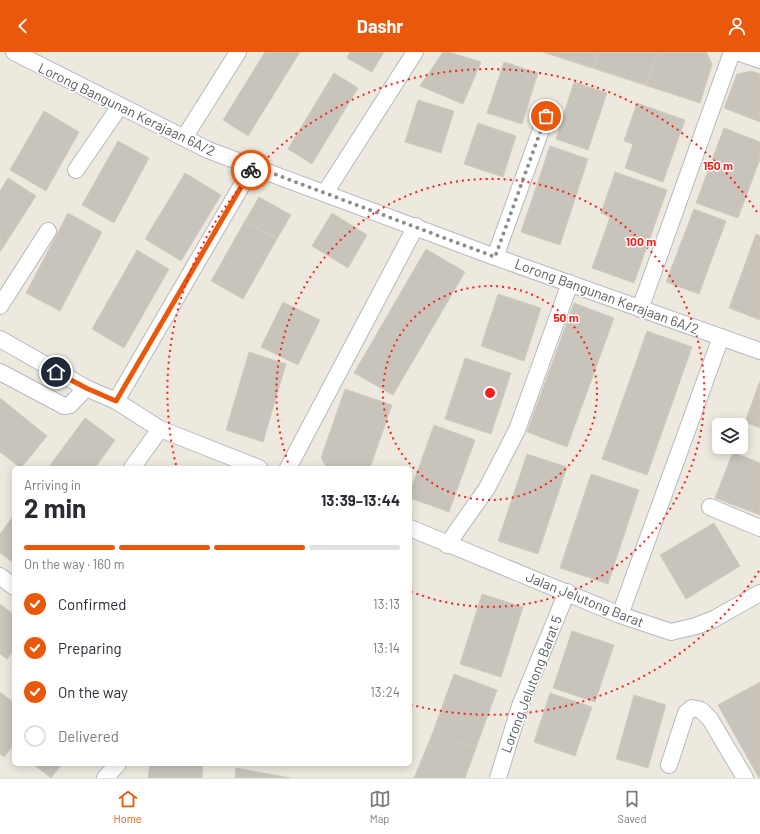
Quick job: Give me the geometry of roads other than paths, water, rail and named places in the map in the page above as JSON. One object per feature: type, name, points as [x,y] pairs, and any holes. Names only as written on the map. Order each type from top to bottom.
[{"type":"street","name":"Lorong Bangunan Kerajaan 6A/2","points":[[14,52],[208,150],[416,226],[495,257],[760,351]]},
{"type":"street","points":[[184,138],[238,52]]},
{"type":"street","points":[[325,193],[415,52]]},
{"type":"street","points":[[640,309],[732,52]]},
{"type":"street","points":[[737,52],[760,60]]},
{"type":"street","points":[[76,170],[120,106]]},
{"type":"street","points":[[495,257],[546,116]]},
{"type":"street","points":[[116,401],[253,166]]},
{"type":"street","points":[[289,466],[416,226]]},
{"type":"street","points":[[0,306],[48,231]]},
{"type":"street","points":[[447,545],[487,488],[517,430],[570,283]]},
{"type":"street","points":[[620,615],[720,337]]},
{"type":"street","points":[[1,341],[86,388],[116,401],[160,429],[254,466]]},
{"type":"street","points":[[0,372],[64,406],[70,405],[86,388]]},
{"type":"street","points":[[133,466],[160,429]]},
{"type":"street","points":[[710,507],[760,528]]},
{"type":"street","name":"Jalan Jelutong Barat","points":[[412,529],[447,545],[567,592],[620,615],[671,632],[696,626],[714,619],[760,593]]},
{"type":"street","points":[[0,576],[12,585]]},
{"type":"street","name":"Lorong Jelutong Barat 5","points":[[498,778],[520,706],[567,592]]},
{"type":"street","points":[[669,765],[686,713],[692,708],[701,710],[710,719],[745,778]]},
{"type":"street","points":[[105,778],[116,766]]}]
